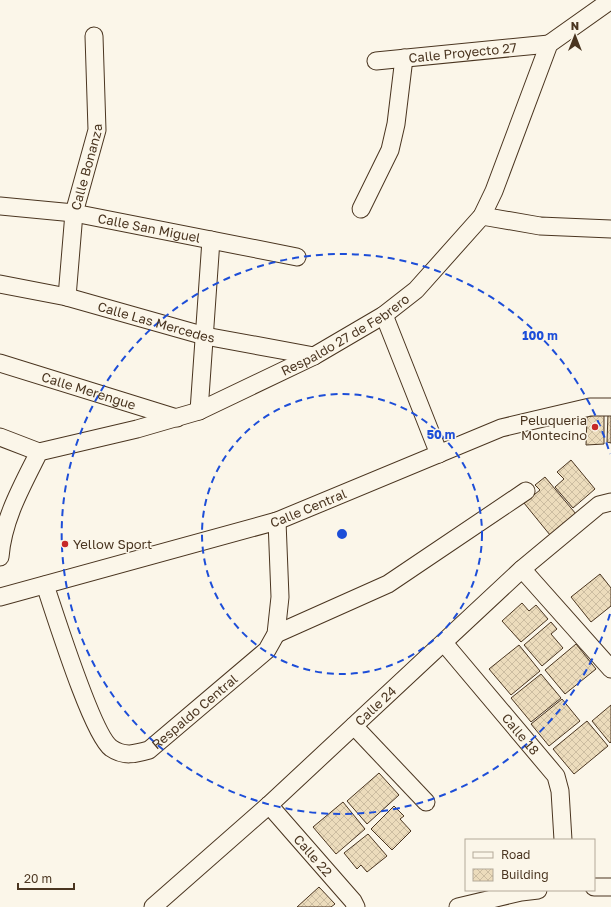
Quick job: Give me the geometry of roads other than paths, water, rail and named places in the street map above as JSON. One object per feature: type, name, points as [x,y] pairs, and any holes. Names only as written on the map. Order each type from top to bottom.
[{"type":"street","points":[[549,44],[611,0]]},
{"type":"street","name":"Calle Bonanza","points":[[67,297],[74,213],[97,130],[94,36]]},
{"type":"street","name":"Calle Proyecto 27","points":[[376,61],[549,44]]},
{"type":"street","name":"Respaldo 27 de Febrero","points":[[39,452],[137,430],[199,411],[314,356],[384,315],[416,290],[482,216],[494,191],[549,44]]},
{"type":"street","points":[[360,209],[390,150],[396,124],[404,58]]},
{"type":"street","name":"Calle San Miguel","points":[[0,206],[74,213],[297,257]]},
{"type":"street","points":[[482,216],[540,226],[611,228]]},
{"type":"street","points":[[199,411],[211,240]]},
{"type":"street","name":"Calle Las Mercedes","points":[[0,284],[67,297],[204,336],[314,356]]},
{"type":"street","points":[[384,315],[439,454]]},
{"type":"street","name":"Calle Merengue","points":[[0,363],[177,418]]},
{"type":"street","name":"Calle Central","points":[[0,597],[277,520],[501,428],[590,408],[611,407]]},
{"type":"street","points":[[0,437],[39,452],[10,512],[0,549]]},
{"type":"street","points":[[276,634],[388,584],[526,491]]},
{"type":"street","name":"Calle 24","points":[[153,907],[269,805],[522,569],[605,504]]},
{"type":"street","name":"Respaldo Central","points":[[45,585],[91,716],[110,747],[122,754],[134,754],[149,750],[267,650],[276,634],[280,597],[277,520]]},
{"type":"street","points":[[522,569],[611,669]]},
{"type":"street","name":"Calle 18","points":[[444,643],[556,776],[560,787],[563,839]]},
{"type":"street","points":[[354,726],[426,802]]},
{"type":"street","name":"Calle 22","points":[[269,805],[353,901],[356,907]]},
{"type":"street","points":[[595,887],[611,887]]},
{"type":"street","points":[[458,907],[530,891]]},
{"type":"place","name":"Peluqueria Montecino","points":[[595,427]]},
{"type":"place","name":"Yellow Sport","points":[[65,544]]}]
